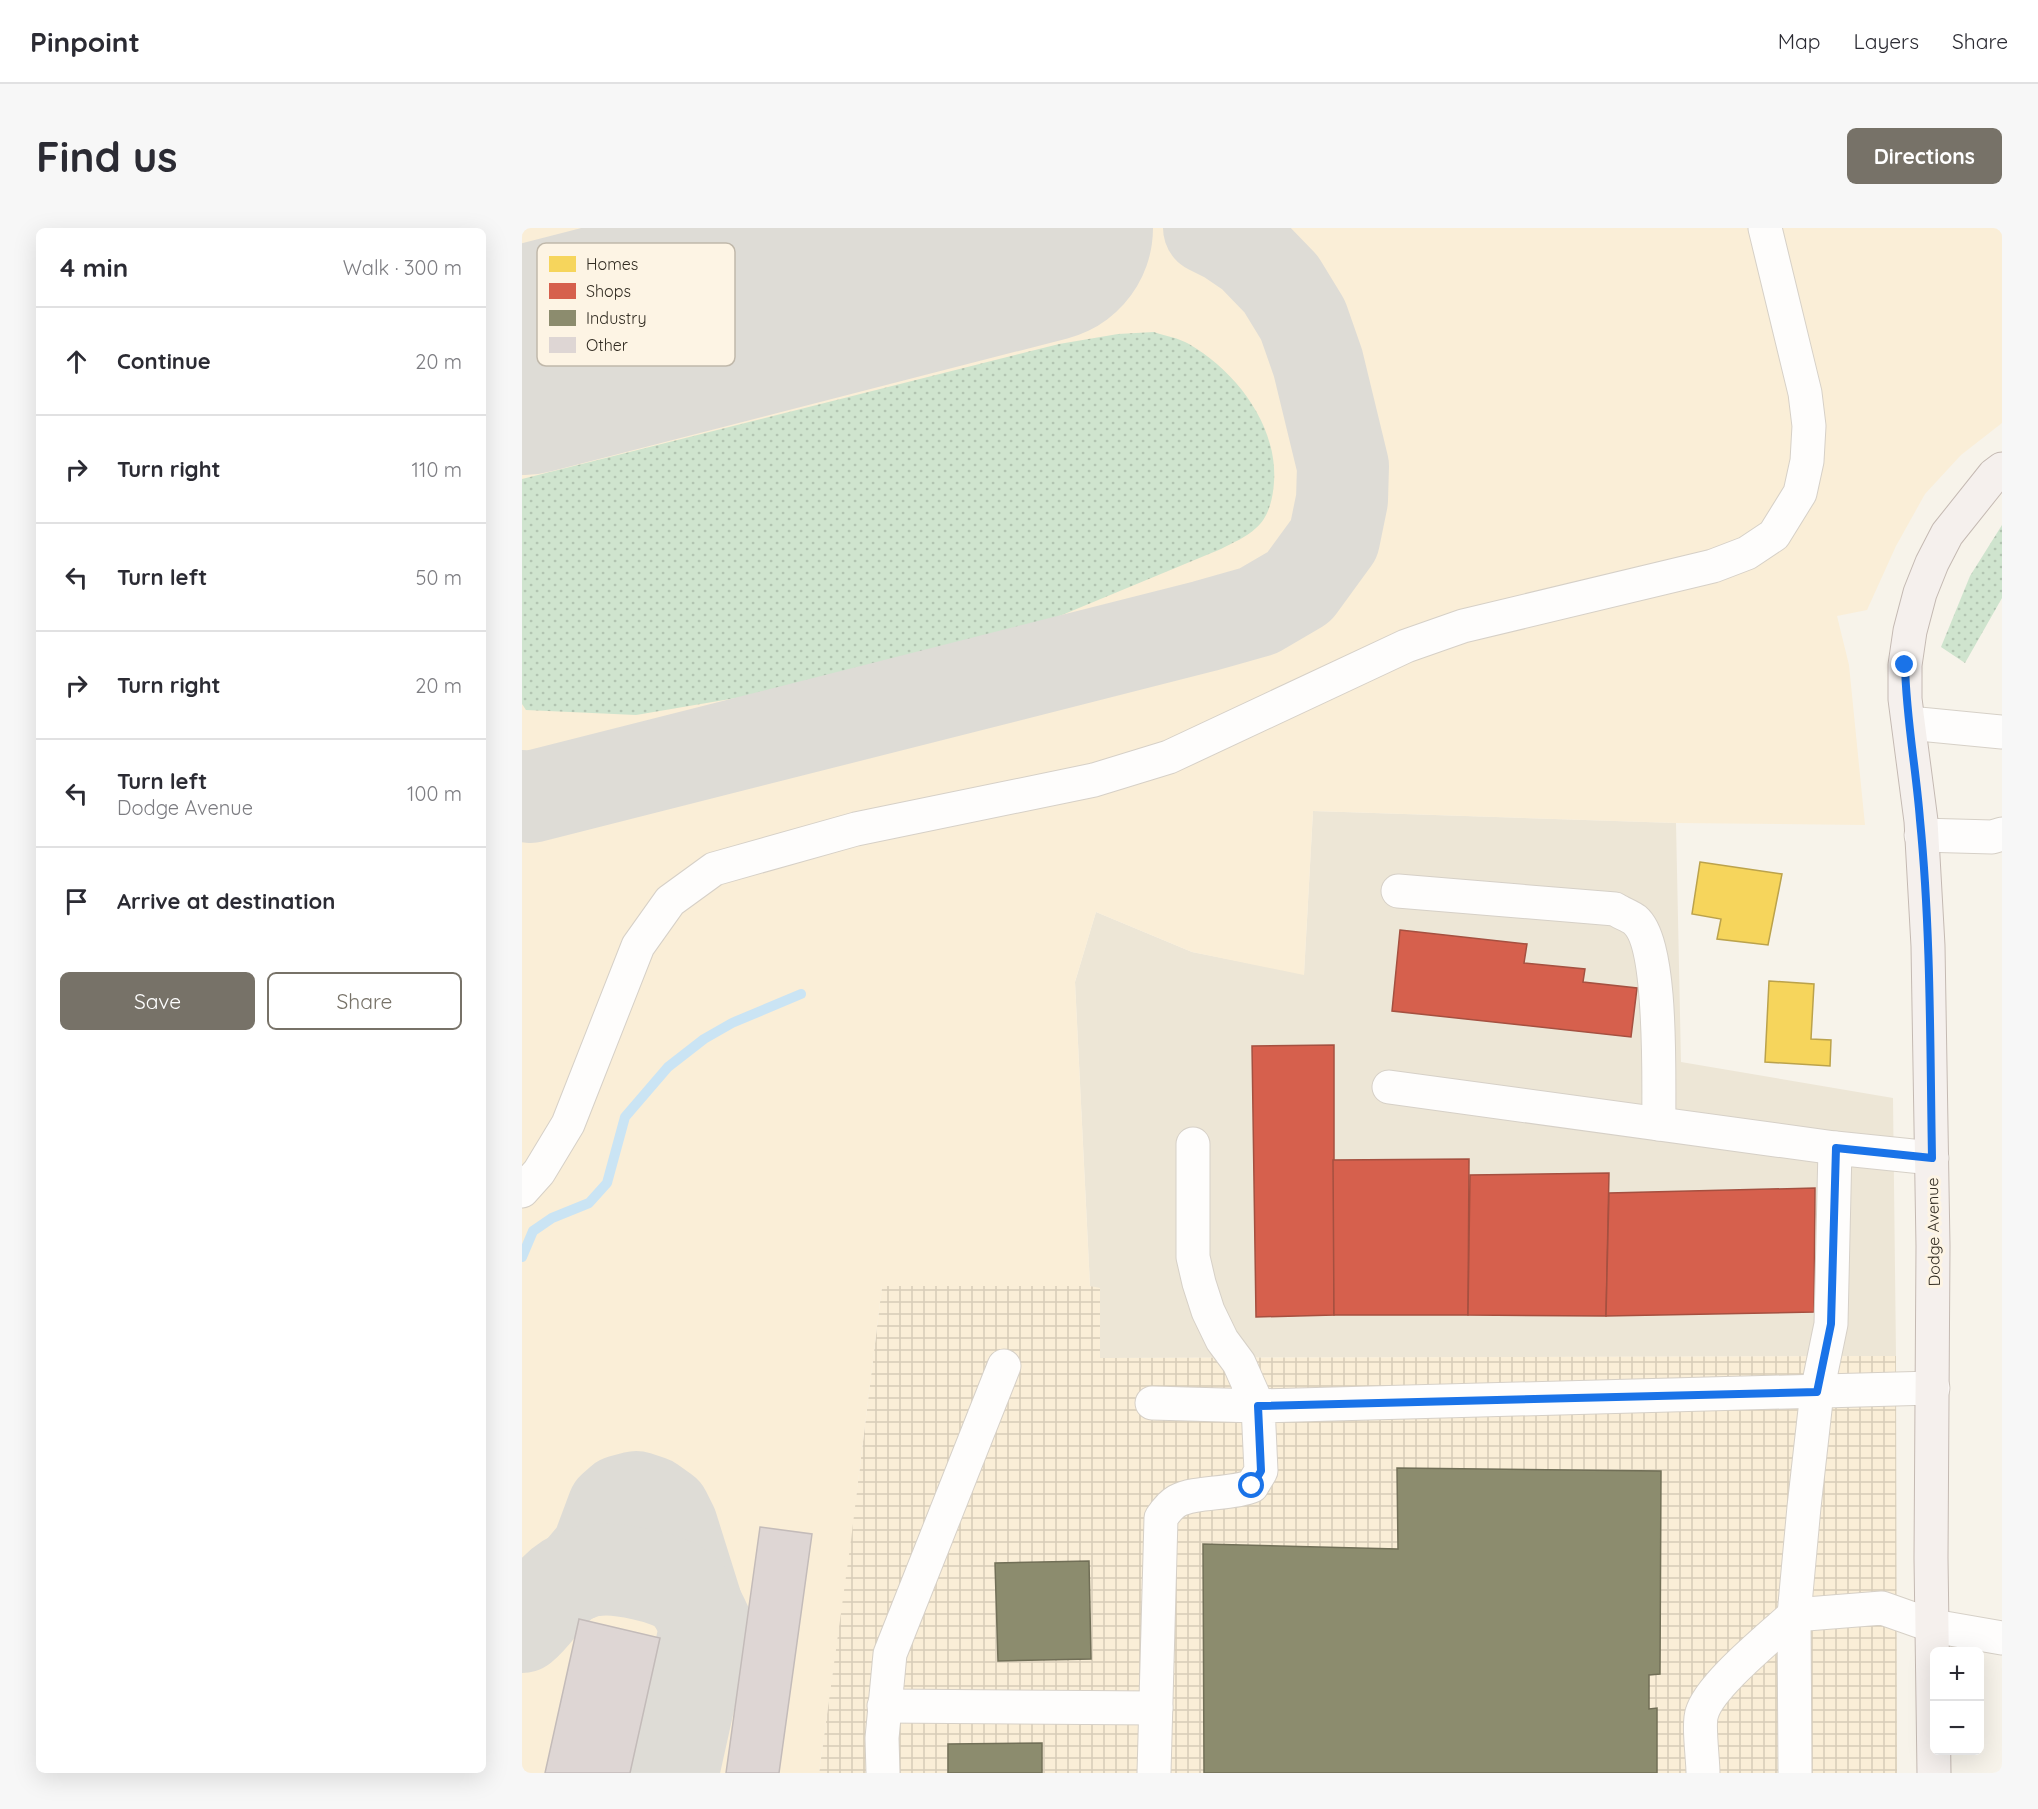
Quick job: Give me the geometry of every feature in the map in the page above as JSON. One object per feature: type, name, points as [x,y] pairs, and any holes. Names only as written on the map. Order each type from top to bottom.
[{"type":"main road","name":"Dodge Avenue","points":[[1934,1773],[1931,1558],[1932,1158],[1928,946],[1921,835],[1905,699],[1905,665],[1910,631],[1920,593],[1947,534],[1994,475],[2002,469]]},
{"type":"street","points":[[522,1191],[539,1172],[568,1124],[638,946],[670,901],[714,869],[856,829],[1094,780],[1169,757],[1406,646],[1463,626],[1713,566],[1747,553],[1774,535],[1800,493],[1808,461],[1809,426],[1796,351],[1765,228]]},
{"type":"street","points":[[1909,723],[2002,732]]},
{"type":"street","points":[[1921,835],[1992,837],[2002,834]]},
{"type":"street","points":[[1398,891],[1615,909],[1636,921],[1648,945],[1657,992],[1659,1124]]},
{"type":"street","points":[[1389,1087],[1836,1148],[1932,1158]]},
{"type":"street","points":[[1154,1773],[1161,1518],[1178,1501],[1238,1492],[1252,1486],[1261,1471],[1258,1406],[1239,1363],[1222,1340],[1208,1311],[1193,1257],[1193,1144]]},
{"type":"street","points":[[1795,1773],[1794,1615],[1817,1392],[1831,1324],[1836,1148]]},
{"type":"street","points":[[883,1773],[882,1738],[890,1654],[1004,1366]]},
{"type":"street","points":[[1152,1403],[1258,1406],[1933,1388]]},
{"type":"street","points":[[1703,1773],[1701,1714],[1708,1700],[1728,1676],[1794,1615],[1882,1608],[1933,1626],[2002,1638]]},
{"type":"street","points":[[884,1706],[1156,1708]]},
{"type":"shaded area","points":[[522,228],[2002,228],[2002,423],[1961,455],[1925,494],[1896,546],[1867,610],[1837,616],[1849,665],[1865,825],[1676,823],[1313,811],[1304,975],[1192,952],[1096,912],[1075,982],[1090,1286],[882,1286],[851,1540],[819,1773],[522,1773]]},
{"type":"shaded area","points":[[1313,811],[1676,823],[1681,1062],[1893,1098],[1896,1356],[1100,1358],[1100,1289],[1090,1286],[1075,982],[1096,912],[1192,952],[1304,974]]},
{"type":"shaded area","points":[[882,1286],[1090,1286],[1100,1288],[1100,1358],[1896,1356],[1897,1773],[819,1773]]},
{"type":"green space","points":[[1154,332],[1185,342],[1223,369],[1251,402],[1261,421],[1269,441],[1273,461],[1273,494],[1270,507],[1260,524],[1244,537],[1221,549],[1050,620],[974,643],[823,682],[636,715],[526,710],[522,704],[522,479],[1059,344],[1118,334]]},
{"type":"green space","points":[[2002,525],[2002,598],[1965,663],[1941,647],[1970,576]]},
{"type":"building: Homes","points":[[1700,862],[1782,874],[1768,945],[1717,939],[1721,919],[1692,914]]},
{"type":"building: Homes","points":[[1769,981],[1814,984],[1811,1039],[1831,1040],[1830,1066],[1765,1062]]},
{"type":"building: Shops","points":[[1400,930],[1527,944],[1524,963],[1585,969],[1583,982],[1637,988],[1631,1037],[1392,1011]]},
{"type":"building: Shops","points":[[1334,1045],[1334,1315],[1256,1317],[1252,1046]]},
{"type":"building: Shops","points":[[1469,1159],[1468,1315],[1334,1315],[1333,1160]]},
{"type":"building: Shops","points":[[1609,1173],[1606,1316],[1468,1315],[1470,1175]]},
{"type":"building: Shops","points":[[1815,1188],[1814,1312],[1606,1316],[1609,1193]]},
{"type":"building: Industry","points":[[1397,1468],[1661,1471],[1660,1674],[1649,1675],[1649,1709],[1657,1708],[1657,1773],[1204,1773],[1203,1544],[1398,1549]]},
{"type":"building: Industry","points":[[1089,1561],[1091,1659],[998,1661],[995,1563]]},
{"type":"building: Industry","points":[[1042,1743],[1042,1773],[948,1773],[948,1744]]},
{"type":"building: Other","points":[[760,1527],[812,1534],[779,1773],[726,1773]]},
{"type":"building: Other","points":[[579,1619],[660,1638],[630,1773],[545,1773]]},
{"type":"waterway","points":[[522,1257],[533,1231],[552,1218],[589,1203],[607,1183],[625,1117],[668,1067],[704,1039],[732,1023],[801,994]]},
{"type":"taxiway","points":[[1017,233],[1022,228]]},
{"type":"taxiway","points":[[522,796],[531,797],[1205,626],[1258,611],[1299,587],[1334,539],[1342,500],[1343,466],[1318,363],[1303,320],[1281,284],[1252,254],[1209,228]]},
{"type":"taxiway","points":[[577,1575],[597,1551],[613,1508],[621,1501],[636,1497],[651,1502],[665,1512],[672,1526],[698,1609]]},
{"type":"taxiway","points":[[522,1627],[560,1585],[574,1576],[590,1571],[617,1570],[642,1574],[666,1581],[683,1590],[696,1606],[706,1625],[673,1773]]},
{"type":"runway","points":[[735,306],[1039,228]]},
{"type":"runway","points":[[522,361],[537,357]]},
{"type":"route","points":[[1252,1486],[1261,1471],[1258,1406],[1817,1392],[1831,1324],[1836,1148],[1932,1158],[1928,946],[1921,821],[1905,699],[1905,665]]}]
